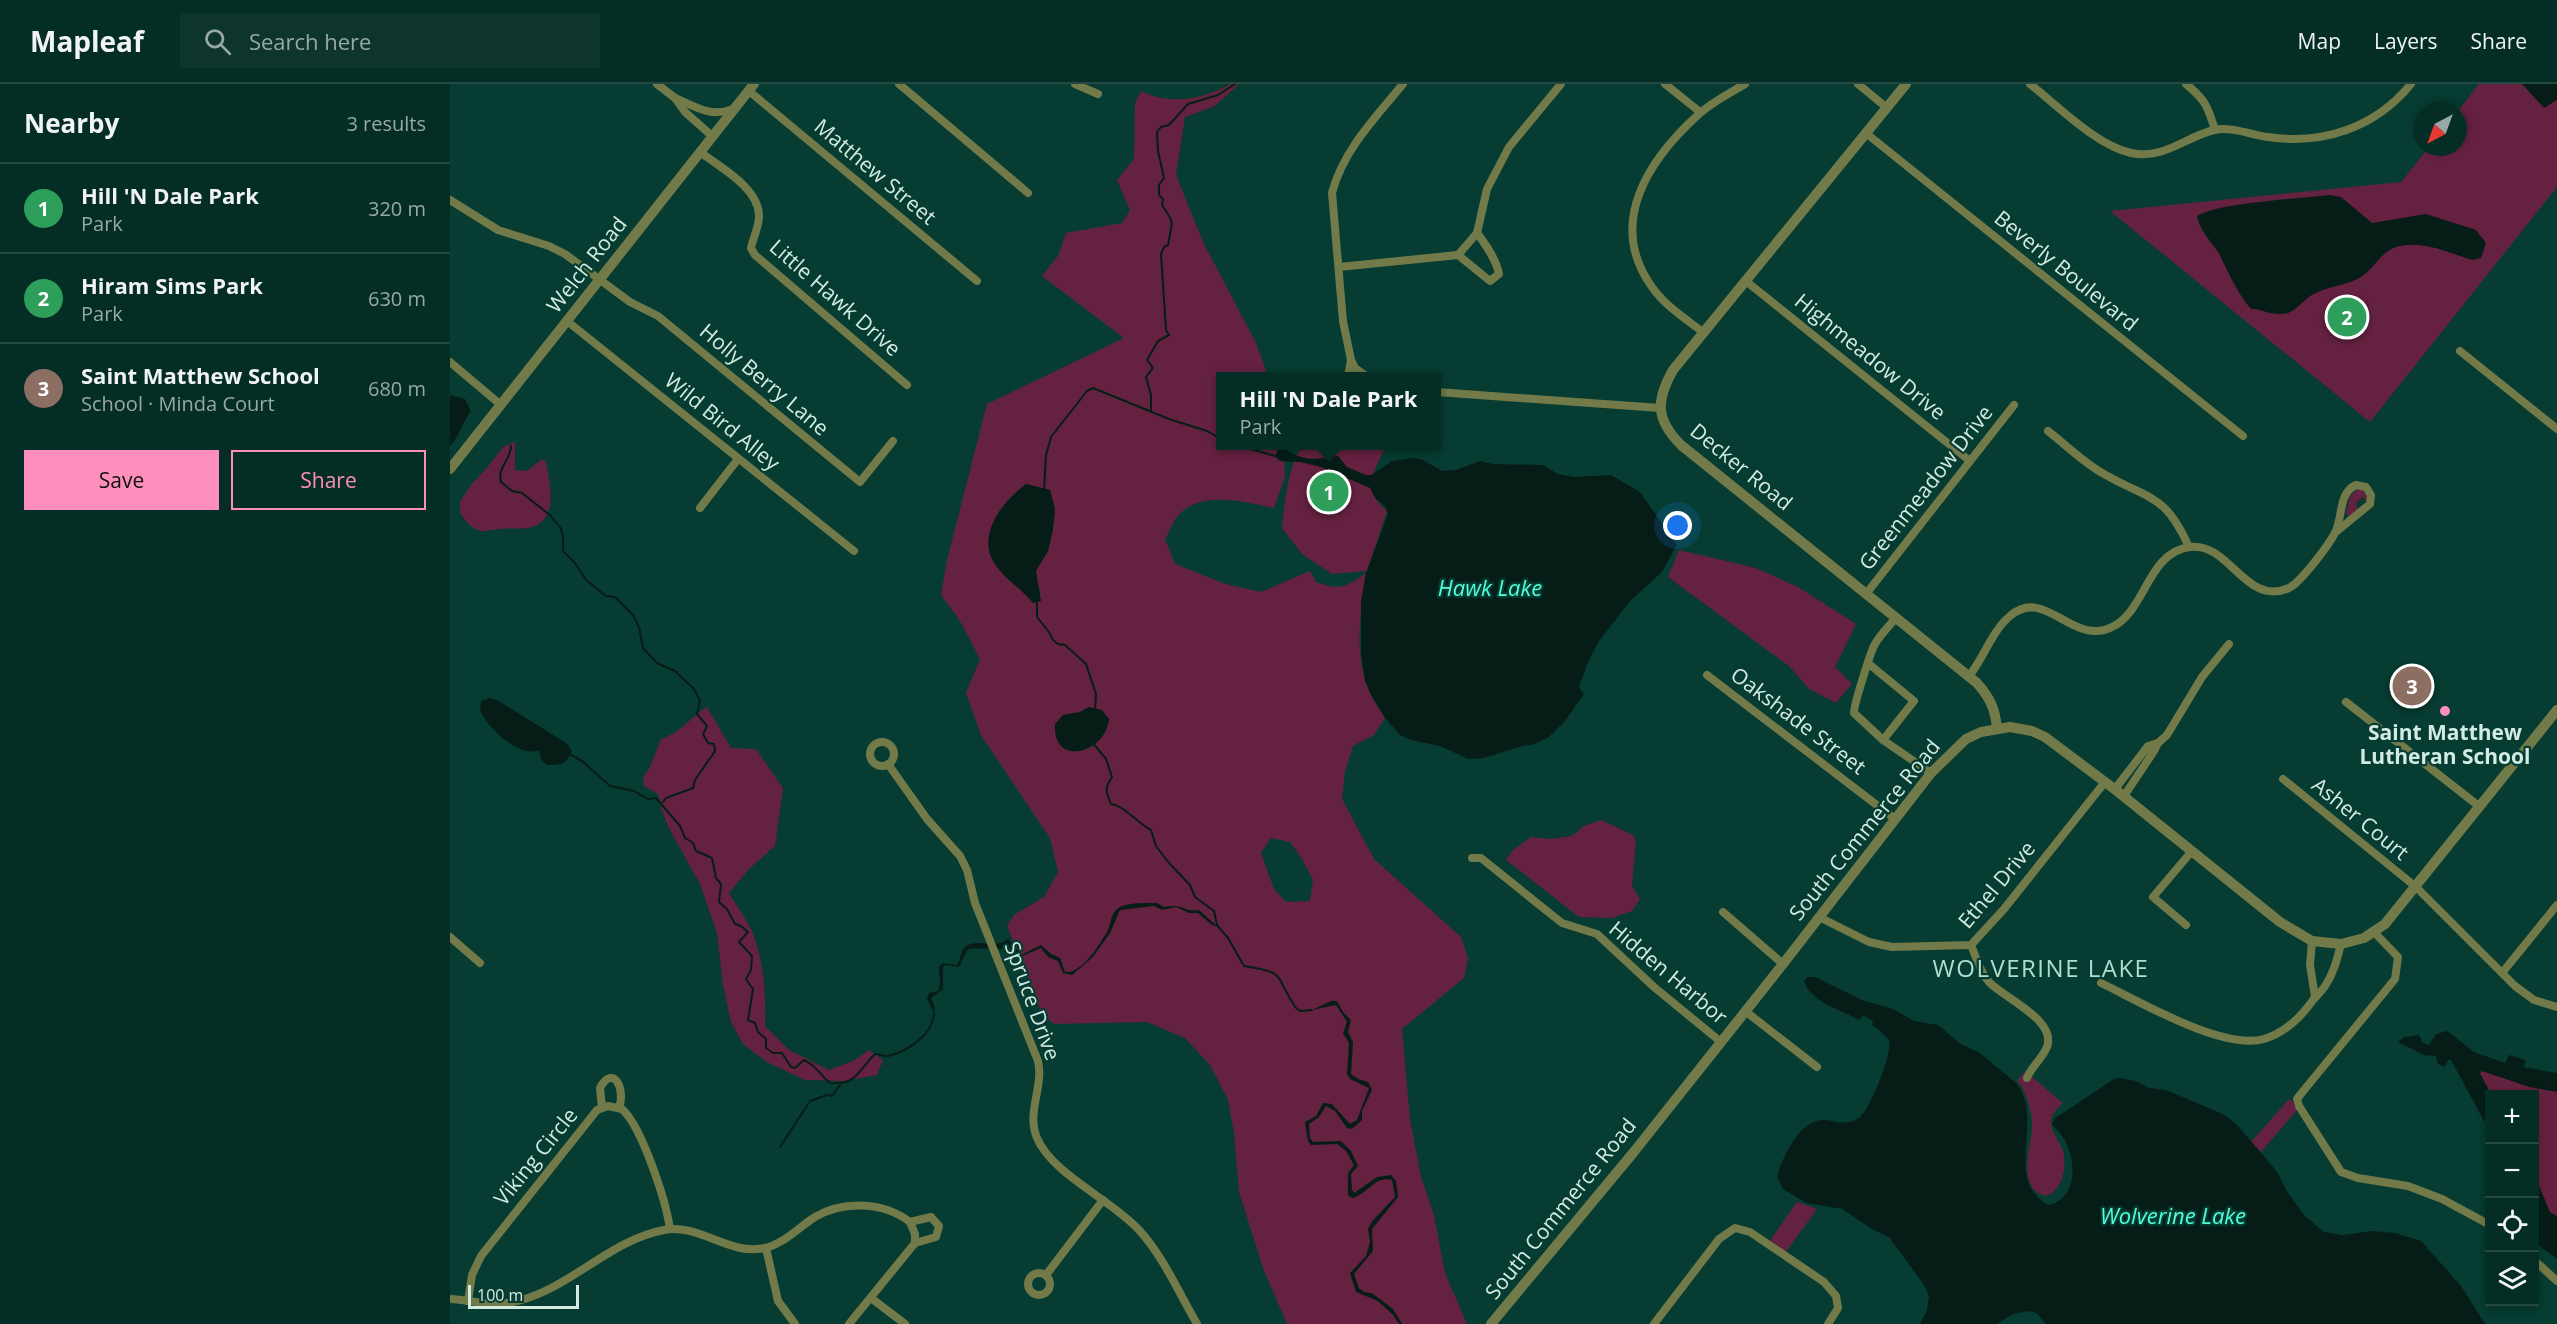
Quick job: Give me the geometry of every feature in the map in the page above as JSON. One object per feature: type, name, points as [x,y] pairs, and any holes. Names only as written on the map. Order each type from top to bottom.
[{"type":"street","points":[[657,84],[675,98],[706,113],[724,113],[734,108]]},
{"type":"street","points":[[899,84],[1028,193]]},
{"type":"street","points":[[1075,84],[1098,94]]},
{"type":"street","points":[[1339,267],[1458,255],[1477,233],[1487,189],[1509,147],[1561,84]]},
{"type":"street","points":[[1665,84],[1700,112]]},
{"type":"street","points":[[1704,333],[1653,289],[1637,257],[1633,233],[1634,211],[1638,194],[1646,177],[1672,143],[1700,112],[1745,84]]},
{"type":"street","points":[[1858,84],[1887,108]]},
{"type":"street","points":[[1441,392],[1660,408],[1665,384],[1673,370],[1906,84]]},
{"type":"street","points":[[2030,84],[2110,146],[2132,153],[2147,154],[2164,152],[2215,130],[2303,140],[2331,136],[2359,126],[2385,110],[2411,84]]},
{"type":"street","points":[[2186,84],[2200,95],[2206,104],[2215,130]]},
{"type":"street","points":[[1360,372],[1355,368],[1346,346],[1332,214],[1332,193],[1336,176],[1356,142],[1402,85]]},
{"type":"street","name":"Welch Road","points":[[450,470],[751,87]]},
{"type":"street","name":"Matthew Street","points":[[751,87],[977,281]]},
{"type":"street","points":[[675,98],[685,112],[712,136]]},
{"type":"street","name":"Beverly Boulevard","points":[[1867,134],[2243,436]]},
{"type":"street","name":"Little Hawk Drive","points":[[700,152],[738,182],[757,204],[759,217],[751,248],[755,255],[907,385]]},
{"type":"street","points":[[450,200],[498,230],[549,246],[565,254],[600,279]]},
{"type":"street","points":[[1458,255],[1484,278],[1490,281],[1496,279],[1499,274],[1498,268],[1487,246],[1477,233]]},
{"type":"street","name":"Holly Berry Lane","points":[[600,279],[630,302],[658,316],[860,482],[893,441]]},
{"type":"street","name":"Highmeadow Drive","points":[[1747,282],[1970,461]]},
{"type":"street","name":"Wild Bird Alley","points":[[567,321],[854,551]]},
{"type":"street","points":[[2460,351],[2557,429]]},
{"type":"street","points":[[1349,372],[1351,360]]},
{"type":"street","points":[[450,362],[501,405]]},
{"type":"street","name":"Greenmeadow Drive","points":[[1866,594],[2014,405]]},
{"type":"street","name":"Decker Road","points":[[1660,408],[1665,427],[1680,445],[1970,676],[1990,698],[1995,708],[1997,728]]},
{"type":"street","points":[[2048,431],[2102,473],[2148,494],[2163,505],[2179,522],[2189,547]]},
{"type":"street","points":[[700,508],[738,459]]},
{"type":"street","points":[[1970,676],[2002,624],[2014,612],[2029,607],[2037,608],[2053,613],[2080,629],[2094,632],[2107,630],[2124,619],[2161,563],[2175,552],[2189,547],[2209,549],[2253,586],[2264,590],[2281,590],[2299,581],[2336,532],[2370,504],[2371,495],[2366,487],[2356,485],[2347,491],[2336,532]]},
{"type":"street","points":[[1896,618],[1874,645],[1855,701],[1854,713],[1882,740],[1931,773]]},
{"type":"street","points":[[2119,792],[2154,751],[2158,742],[2167,735],[2202,677],[2229,644]]},
{"type":"street","points":[[1869,664],[1914,701],[1882,740]]},
{"type":"street","name":"Oakshade Street","points":[[1707,675],[1895,819]]},
{"type":"street","points":[[2346,702],[2480,807]]},
{"type":"street","name":"South Commerce Road","points":[[1491,1324],[1540,1267],[1721,1042],[1931,773],[1966,739],[1997,728],[2010,727],[2032,731],[2045,737],[2119,792],[2280,922],[2312,941],[2341,944],[2364,938],[2385,924],[2557,710]]},
{"type":"street","name":"Spruce Drive","points":[[888,764],[927,819],[960,856],[967,870],[975,903],[1039,1064],[1039,1087],[1033,1121],[1036,1137],[1052,1160],[1133,1224],[1145,1237],[1197,1324]]},
{"type":"street","name":"Asher Court","points":[[2283,779],[2416,887],[2502,973],[2534,1000],[2557,1007]]},
{"type":"street","name":"Ethel Drive","points":[[1819,917],[1869,942],[1892,947],[1971,945],[2004,909],[2105,782]]},
{"type":"street","points":[[2186,925],[2153,897],[2192,851]]},
{"type":"street","name":"Hidden Harbor","points":[[1472,858],[1481,858],[1562,923],[1597,934],[1654,987],[1721,1042]]},
{"type":"street","points":[[2502,973],[2557,905]]},
{"type":"street","points":[[1723,912],[1783,964]]},
{"type":"street","points":[[2374,932],[2398,957],[2395,978],[2297,1099],[2309,1123],[2341,1172],[2358,1178],[2408,1186],[2442,1199],[2485,1222]]},
{"type":"street","points":[[450,938],[480,963]]},
{"type":"street","points":[[2312,941],[2310,965],[2315,997]]},
{"type":"street","points":[[2101,983],[2185,1024],[2214,1035],[2245,1041],[2263,1040],[2282,1031],[2298,1019],[2324,988],[2334,972],[2341,944]]},
{"type":"street","points":[[1971,945],[1988,982],[2038,1018],[2045,1028],[2048,1037],[2047,1047],[2027,1078]]},
{"type":"street","points":[[1745,1011],[1817,1067]]},
{"type":"street","points":[[602,1107],[600,1088],[606,1080],[611,1079],[618,1082],[621,1086],[619,1108],[625,1111],[632,1122],[663,1193],[670,1229]]},
{"type":"street","name":"Viking Circle","points":[[468,1301],[472,1275],[481,1256],[597,1110],[602,1107],[619,1108]]},
{"type":"street","points":[[1046,1275],[1103,1200]]},
{"type":"street","points":[[450,1299],[501,1304],[525,1299],[644,1235],[670,1229],[699,1233],[730,1246],[766,1248],[788,1237],[815,1217],[846,1206],[877,1207],[910,1222],[931,1216],[939,1226],[936,1237],[915,1244],[849,1324]]},
{"type":"street","points":[[910,1222],[915,1234],[915,1244]]},
{"type":"street","points":[[1654,1324],[1719,1239],[1735,1227],[1750,1232],[1824,1282],[1833,1291],[1838,1308],[1828,1324]]},
{"type":"street","points":[[766,1248],[778,1301],[795,1324]]},
{"type":"street","points":[[2539,1264],[2557,1281]]},
{"type":"street","points":[[872,1298],[905,1324]]},
{"type":"shaded area","points":[[1231,84],[1239,84],[1215,106],[1185,117],[1176,175],[1203,242],[1256,343],[1267,372],[1216,372],[1216,450],[1284,450],[1285,476],[1274,508],[1222,500],[1197,503],[1176,518],[1165,539],[1175,564],[1225,584],[1261,592],[1310,571],[1316,582],[1337,587],[1353,582],[1366,573],[1360,629],[1361,658],[1369,689],[1385,718],[1374,735],[1353,746],[1345,771],[1342,799],[1374,859],[1461,937],[1468,958],[1464,978],[1402,1029],[1410,1119],[1421,1177],[1434,1215],[1445,1273],[1467,1324],[1287,1324],[1263,1268],[1239,1192],[1234,1133],[1228,1100],[1210,1065],[1185,1038],[1147,1022],[1054,1024],[1042,1014],[1007,926],[1014,915],[1044,897],[1058,872],[1050,838],[981,735],[966,693],[980,659],[960,621],[941,595],[947,560],[987,404],[1124,338],[1042,276],[1058,256],[1066,233],[1122,223],[1130,210],[1117,180],[1134,159],[1135,103],[1141,91],[1152,96],[1175,99],[1209,94]],"holes":[[[1027,484],[1050,490],[1055,509],[1053,529],[1048,551],[1036,571],[1036,582],[1041,593],[1032,602],[1005,576],[996,563],[991,551],[990,538],[997,514],[1015,493]],[[1089,707],[1109,720],[1105,731],[1091,747],[1082,751],[1073,751],[1064,747],[1058,738],[1055,725],[1063,715],[1079,712]],[[1271,838],[1290,842],[1302,859],[1313,880],[1310,901],[1286,902],[1274,889],[1261,853]]]},
{"type":"shaded area","points":[[2479,84],[2557,84],[2557,187],[2370,422],[2110,211],[2401,182],[2422,156],[2467,156],[2467,102],[2465,102]]},
{"type":"shaded area","points":[[515,442],[515,470],[527,471],[542,459],[546,462],[550,491],[548,512],[541,523],[530,528],[477,530],[460,513],[460,501],[503,447]]},
{"type":"shaded area","points":[[1300,450],[1384,450],[1373,475],[1372,489],[1374,496],[1387,511],[1367,571],[1332,574],[1302,554],[1282,528],[1290,475]]},
{"type":"shaded area","points":[[2358,489],[2365,491],[2367,499],[2366,502],[2363,497],[2356,503],[2358,510],[2349,517],[2346,513],[2350,496]]},
{"type":"shaded area","points":[[1679,550],[1756,568],[1798,587],[1856,624],[1835,667],[1852,684],[1836,703],[1809,689],[1789,666],[1668,577]]},
{"type":"shaded area","points":[[707,707],[731,748],[756,749],[783,788],[775,846],[749,869],[729,893],[751,929],[759,953],[764,989],[765,1026],[789,1050],[829,1070],[853,1061],[869,1050],[883,1060],[877,1075],[844,1081],[805,1080],[767,1062],[743,1044],[731,1022],[723,985],[717,933],[700,884],[669,828],[658,794],[644,786],[643,777],[649,769],[661,739],[674,733]]},
{"type":"shaded area","points":[[1601,820],[1633,835],[1636,842],[1632,886],[1640,899],[1632,911],[1612,918],[1579,917],[1506,860],[1512,851],[1531,837],[1550,839],[1572,836],[1584,826]]},
{"type":"shaded area","points":[[2480,1064],[2557,1088],[2557,1219],[2543,1206],[2539,1196],[2539,1090],[2486,1090],[2474,1079]]},
{"type":"shaded area","points":[[2025,1071],[2063,1103],[2053,1115],[2051,1124],[2063,1151],[2064,1171],[2060,1184],[2051,1194],[2045,1196],[2036,1192],[2028,1177],[2031,1117],[2029,1104],[2017,1081]]},
{"type":"shaded area","points":[[2289,1099],[2297,1110],[2261,1152],[2251,1142]]},
{"type":"shaded area","points":[[1797,1202],[1817,1209],[1785,1253],[1769,1242]]},
{"type":"water","points":[[2522,84],[2557,84],[2557,100],[2544,108]]},
{"type":"water","points":[[2329,195],[2341,197],[2372,223],[2426,214],[2476,230],[2486,243],[2481,258],[2472,260],[2428,246],[2400,246],[2388,251],[2361,277],[2315,293],[2288,313],[2275,314],[2251,309],[2203,231],[2197,216],[2208,211],[2241,204]]},
{"type":"water","points":[[450,395],[465,399],[471,411],[450,446]]},
{"type":"water","name":"Hawk Lake","points":[[1277,450],[1287,450],[1308,458],[1338,456],[1347,467],[1366,475],[1371,475],[1392,461],[1414,458],[1421,459],[1442,471],[1456,470],[1480,461],[1493,464],[1543,465],[1558,474],[1574,477],[1611,475],[1640,492],[1677,545],[1662,572],[1630,601],[1599,641],[1579,687],[1584,694],[1565,721],[1549,737],[1532,745],[1484,758],[1468,759],[1440,746],[1411,740],[1400,735],[1385,718],[1365,681],[1361,653],[1361,601],[1366,573],[1388,514],[1385,506],[1376,499],[1370,488],[1321,467],[1300,462],[1280,461],[1275,457]]},
{"type":"water","points":[[1026,484],[1050,490],[1055,509],[1048,551],[1036,571],[1041,601],[1033,603],[996,565],[989,548],[991,527],[996,517],[1010,498]]},
{"type":"water","points":[[489,698],[497,700],[566,743],[572,751],[568,759],[560,764],[548,765],[542,761],[539,751],[525,751],[505,740],[487,722],[480,710],[481,701]]},
{"type":"water","points":[[1089,707],[1102,710],[1109,719],[1106,731],[1090,747],[1080,751],[1070,751],[1062,747],[1056,738],[1055,724],[1063,715],[1080,712]]},
{"type":"water","points":[[1157,903],[1164,907],[1176,906],[1199,910],[1218,927],[1212,925],[1198,913],[1189,913],[1176,907],[1162,910],[1154,906],[1120,910],[1110,933],[1093,957],[1072,975],[1063,973],[1058,961],[1048,957],[1041,948],[1020,957],[1009,950],[968,949],[959,967],[946,965],[943,967],[943,989],[931,998],[935,1008],[934,1013],[927,999],[929,993],[938,991],[939,967],[943,963],[957,965],[963,949],[970,944],[998,943],[1008,939],[1021,955],[1041,945],[1060,958],[1065,972],[1071,971],[1084,964],[1095,951],[1107,932],[1117,909],[1124,905]]},
{"type":"water","name":"Wolverine Lake","points":[[1807,977],[1815,977],[1862,1000],[1893,1009],[1914,1021],[1938,1025],[1961,1044],[1980,1053],[2016,1083],[2024,1097],[2027,1113],[2028,1180],[2035,1194],[2048,1205],[2059,1200],[2067,1192],[2072,1169],[2067,1144],[2052,1125],[2054,1119],[2114,1079],[2136,1081],[2149,1088],[2166,1090],[2225,1115],[2238,1126],[2278,1173],[2286,1190],[2304,1215],[2324,1232],[2343,1235],[2372,1231],[2395,1233],[2421,1241],[2461,1286],[2485,1324],[2046,1324],[2037,1313],[2029,1311],[2013,1314],[1997,1324],[1920,1324],[1927,1311],[1929,1296],[1924,1285],[1889,1237],[1872,1229],[1842,1209],[1806,1203],[1783,1189],[1777,1178],[1787,1151],[1807,1126],[1815,1121],[1824,1120],[1850,1122],[1864,1113],[1880,1081],[1888,1057],[1889,1041],[1872,1025],[1873,1021],[1863,1015],[1859,1020],[1827,1005],[1807,988],[1804,981]]},
{"type":"water","points":[[1331,1001],[1337,1001],[1351,1020],[1348,1032],[1353,1042],[1351,1074],[1368,1082],[1372,1090],[1362,1111],[1362,1120],[1352,1129],[1347,1128],[1335,1111],[1326,1106],[1319,1117],[1309,1124],[1310,1138],[1313,1142],[1341,1141],[1351,1151],[1358,1166],[1351,1174],[1354,1193],[1377,1177],[1391,1175],[1396,1181],[1398,1197],[1372,1229],[1373,1251],[1354,1274],[1359,1288],[1364,1292],[1372,1293],[1393,1309],[1402,1324],[1399,1324],[1378,1301],[1356,1292],[1350,1273],[1366,1256],[1370,1242],[1368,1229],[1373,1220],[1395,1197],[1392,1180],[1381,1180],[1352,1198],[1348,1195],[1348,1173],[1354,1165],[1346,1151],[1337,1144],[1311,1145],[1308,1141],[1305,1122],[1316,1116],[1323,1103],[1332,1104],[1350,1124],[1357,1120],[1369,1088],[1350,1079],[1347,1074],[1349,1043],[1343,1033],[1347,1022],[1336,1005],[1312,1010]]},
{"type":"water","points":[[2447,1031],[2474,1052],[2505,1063],[2509,1055],[2526,1060],[2524,1067],[2557,1073],[2557,1092],[2529,1087],[2482,1071],[2480,1073],[2489,1090],[2485,1090],[2485,1123],[2451,1060],[2448,1060],[2445,1067],[2438,1064],[2436,1056],[2424,1055],[2398,1042],[2404,1037],[2419,1035],[2423,1043],[2429,1045],[2436,1034]]},
{"type":"water","points":[[2539,1186],[2550,1212],[2557,1216],[2557,1259],[2539,1246]]},
{"type":"waterway","points":[[1151,411],[1151,395],[1146,377],[1153,368],[1147,360],[1158,341],[1169,335],[1166,330],[1161,254],[1164,247],[1168,245],[1172,223],[1162,205],[1163,199],[1159,195],[1159,185],[1164,178],[1158,151],[1157,132],[1161,127],[1169,125],[1188,104],[1218,95],[1235,84]]},
{"type":"waterway","points":[[1044,490],[1046,455],[1051,437],[1087,391],[1093,388],[1216,436]]},
{"type":"waterway","points":[[511,446],[502,468],[501,482],[512,491],[522,493],[551,516],[562,532],[563,551],[575,563],[586,580],[606,596],[615,597],[633,615],[639,627],[643,648],[657,663],[675,671],[694,689],[700,701],[697,714],[707,726],[703,734],[708,743],[714,744],[715,751],[695,780],[693,788],[666,798],[663,802]]},
{"type":"waterway","points":[[1254,450],[1275,456]]},
{"type":"waterway","points":[[1037,602],[1037,617],[1053,640],[1065,645],[1086,664],[1096,694],[1095,710]]},
{"type":"waterway","points":[[1092,742],[1106,759],[1112,777],[1107,790],[1111,804],[1121,808],[1151,830],[1156,846],[1190,885],[1195,897],[1214,911],[1217,925],[1228,938],[1244,966],[1274,974],[1296,1008],[1300,1011],[1312,1010]]},
{"type":"waterway","points":[[569,754],[582,761],[610,786],[634,791],[648,799],[656,798],[680,826],[685,838],[693,843],[696,851],[712,858],[716,878],[721,884],[719,902],[727,909],[735,924],[748,932],[739,942],[752,956],[751,970],[746,979],[753,989],[748,1020],[755,1023],[758,1032],[766,1039],[766,1048],[773,1053],[782,1053],[791,1067],[795,1068],[804,1060],[833,1084],[850,1080],[875,1054],[888,1056],[918,1041],[929,1028],[934,1013]]},
{"type":"waterway","points":[[780,1147],[810,1101],[827,1095],[832,1096],[840,1085]]},
{"type":"place","name":"Hiram Sims Park","points":[[2347,317]]},
{"type":"place","name":"Hill 'N Dale Park","points":[[1329,492]]},
{"type":"place","name":"Saint Matthew School","points":[[2412,686]]},
{"type":"place","name":"Saint Matthew Lutheran School","points":[[2445,711]]},
{"type":"district","name":"WOLVERINE LAKE","points":[[2041,969]]}]
